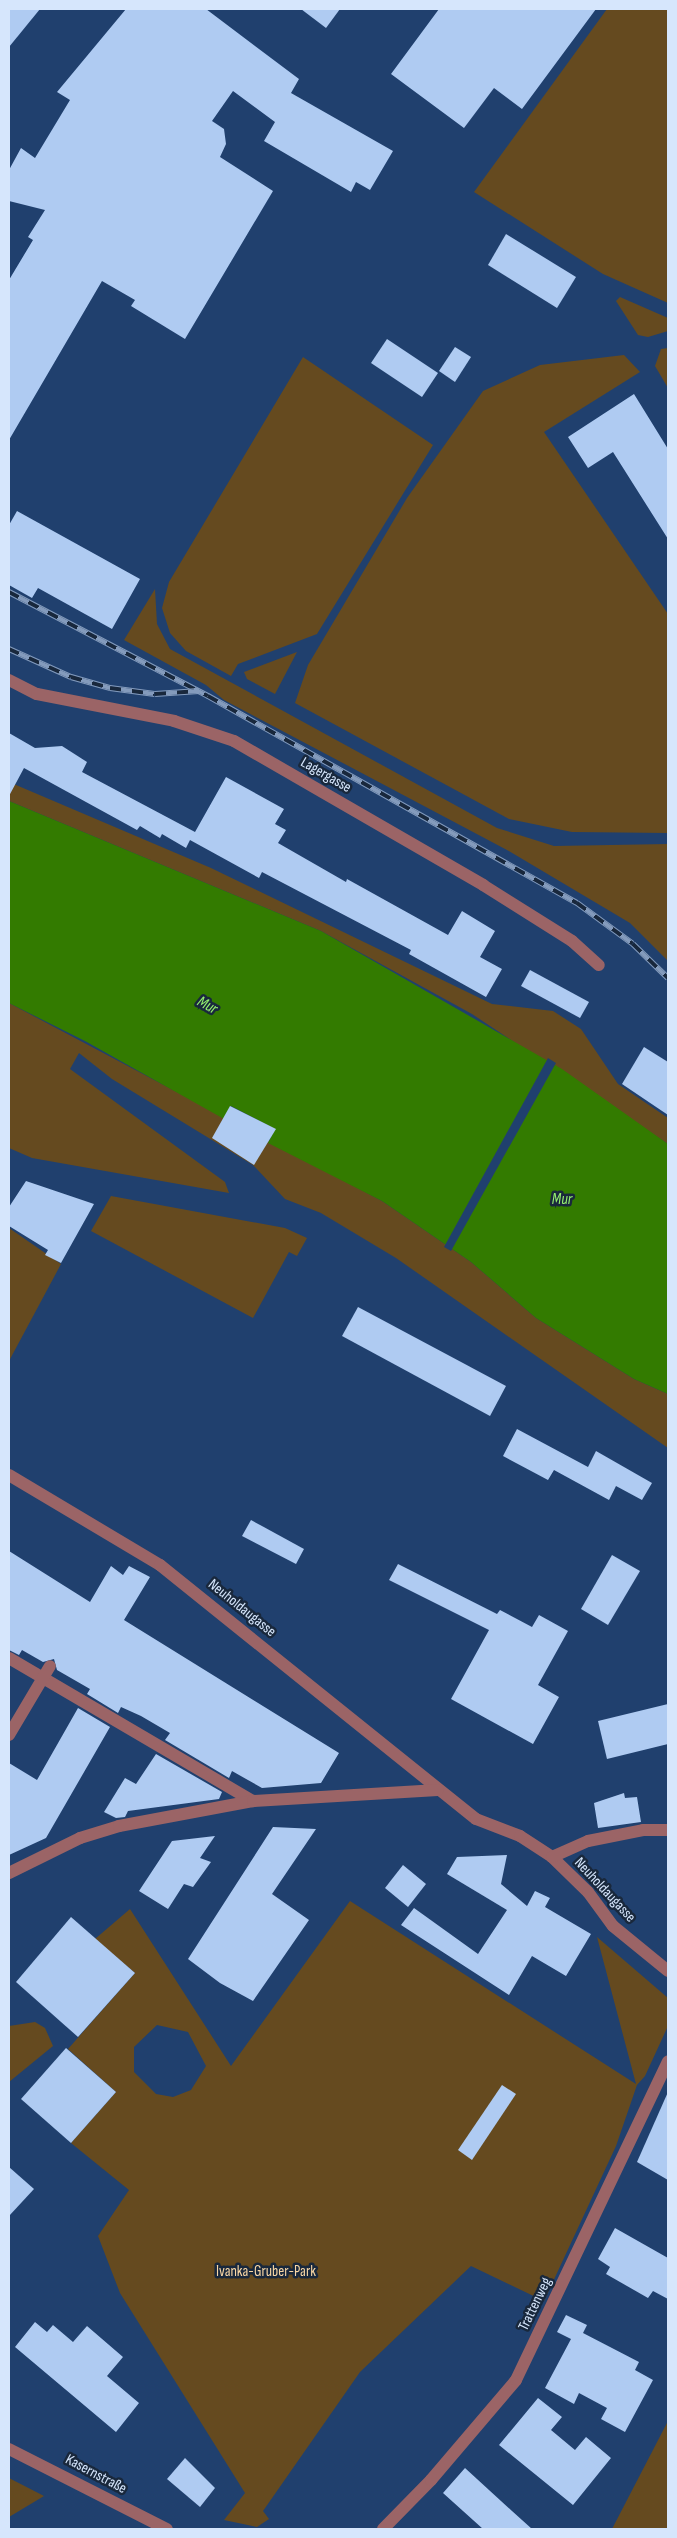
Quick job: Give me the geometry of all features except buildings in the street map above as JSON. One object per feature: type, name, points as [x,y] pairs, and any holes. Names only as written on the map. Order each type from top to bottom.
[{"type":"street","name":"Lagergasse","points":[[9,680],[37,694],[174,721],[234,741],[483,885],[572,941],[599,965]]},
{"type":"street","name":"Neuholdaugasse","points":[[9,1475],[160,1565],[476,1819],[520,1836],[552,1857],[588,1892],[613,1926],[668,1971]]},
{"type":"street","points":[[9,1658],[253,1801]]},
{"type":"street","points":[[9,1736],[50,1666]]},
{"type":"street","points":[[9,1873],[80,1838],[119,1826],[253,1801],[438,1790]]},
{"type":"street","points":[[552,1857],[588,1841],[643,1830],[668,1830]]},
{"type":"street","name":"Trattenweg","points":[[383,2529],[430,2480],[516,2380],[668,2061]]},
{"type":"street","name":"Kasernstraße","points":[[9,2449],[167,2529]]},
{"type":"green space","points":[[607,9],[668,9],[668,303],[603,274],[474,192]]},
{"type":"green space","points":[[620,297],[668,318],[668,331],[648,337],[638,335],[616,301]]},
{"type":"green space","points":[[668,348],[668,388],[655,366],[661,349]]},
{"type":"green space","points":[[624,355],[640,372],[544,432],[668,614],[668,833],[572,832],[509,819],[295,703],[308,665],[407,498],[483,391],[540,365]]},
{"type":"green space","points":[[303,357],[433,445],[317,634],[238,664],[231,676],[186,651],[170,633],[162,608],[169,582]]},
{"type":"green space","points":[[155,589],[157,624],[170,649],[497,828],[554,846],[668,844],[668,961],[630,923],[507,850],[224,700],[206,685],[124,640]]},
{"type":"green space","points":[[297,652],[275,694],[247,679],[244,672]]},
{"type":"green space","points":[[9,782],[211,868],[492,1004],[553,1011],[581,1029],[618,1084],[668,1118],[668,1144],[472,1014],[321,931],[9,801]]},
{"type":"green space","points":[[9,1003],[382,1201],[471,1262],[536,1318],[634,1379],[668,1394],[668,1448],[396,1258],[321,1213],[285,1199],[253,1165],[112,1079],[79,1053],[70,1069],[225,1182],[229,1193],[32,1158],[9,1148]]},
{"type":"green space","points":[[111,1196],[285,1228],[307,1238],[297,1256],[289,1252],[253,1318],[91,1231]]},
{"type":"green space","points":[[9,1228],[61,1264],[9,1361]]},
{"type":"green space","name":"Ivanka-Gruber-Park","points":[[350,1901],[636,2084],[597,1937],[668,1998],[668,2026],[645,2076],[637,2085],[616,2146],[544,2301],[471,2266],[360,2372],[263,2511],[269,2519],[257,2527],[224,2520],[245,2493],[120,2293],[98,2236],[129,2190],[71,2143],[116,2092],[68,2049],[135,1973],[95,1939],[130,1909],[231,2066]],"holes":[[[157,2025],[188,2032],[206,2066],[191,2090],[173,2097],[156,2094],[134,2072],[134,2047]]]},
{"type":"green space","points":[[35,2022],[45,2028],[53,2046],[9,2082],[9,2026]]},
{"type":"green space","points":[[668,2421],[668,2529],[612,2529]]},
{"type":"green space","points":[[9,2478],[44,2496],[9,2517]]},
{"type":"water","name":"Mur","points":[[9,801],[321,931],[562,1069],[668,1144],[668,1394],[634,1379],[536,1318],[471,1262],[382,1201],[268,1143],[275,1129],[231,1106],[224,1119],[85,1041],[9,1003]]},
{"type":"pier","points":[[548,1058],[556,1063],[451,1251],[444,1247]]},
{"type":"railway","points":[[9,592],[208,696],[577,903],[633,944],[668,978]]},
{"type":"railway","points":[[9,649],[71,677],[110,688],[155,694],[199,691]]}]
